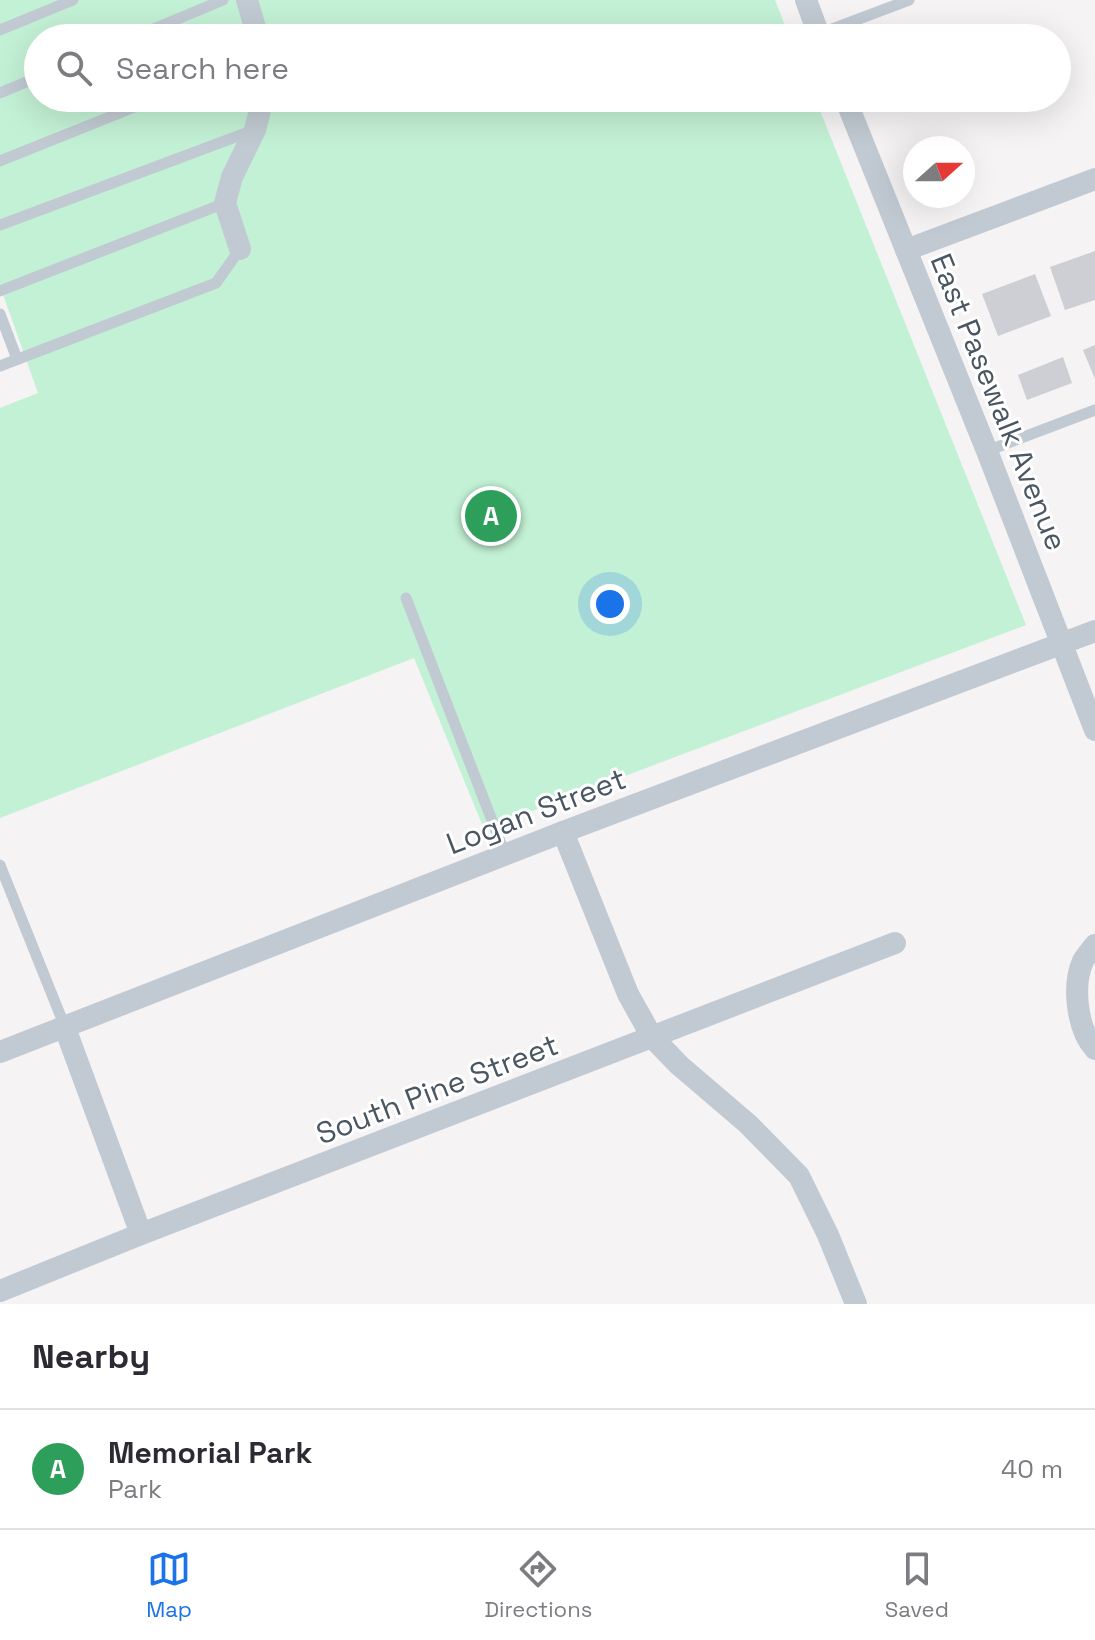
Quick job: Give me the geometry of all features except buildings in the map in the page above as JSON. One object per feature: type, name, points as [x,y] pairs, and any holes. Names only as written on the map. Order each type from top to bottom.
[{"type":"street","points":[[247,0],[254,24]]},
{"type":"street","points":[[806,0],[815,24]]},
{"type":"street","points":[[240,249],[225,203],[232,177],[255,130],[260,112]]},
{"type":"street","name":"East Pasewalk Avenue","points":[[851,112],[1095,730]]},
{"type":"street","points":[[906,250],[1095,179]]},
{"type":"street","name":"Logan Street","points":[[0,1052],[505,854],[1095,631]]},
{"type":"street","points":[[563,832],[628,994],[652,1037],[679,1065],[748,1124],[799,1176],[828,1235],[856,1304]]},
{"type":"street","name":"South Pine Street","points":[[0,1291],[895,943]]},
{"type":"street","points":[[1095,945],[1083,961],[1078,983],[1079,1015],[1088,1042],[1095,1049]]},
{"type":"street","points":[[65,1028],[141,1234]]},
{"type":"lane","points":[[0,30],[73,0]]},
{"type":"lane","points":[[166,24],[223,0]]},
{"type":"lane","points":[[850,24],[909,0]]},
{"type":"lane","points":[[0,93],[24,83]]},
{"type":"lane","points":[[0,161],[122,112]]},
{"type":"lane","points":[[0,225],[255,130]]},
{"type":"lane","points":[[0,291],[225,203]]},
{"type":"lane","points":[[0,366],[216,283],[240,249]]},
{"type":"lane","points":[[0,314],[17,359]]},
{"type":"lane","points":[[987,451],[1095,410]]},
{"type":"lane","points":[[406,598],[505,854]]},
{"type":"lane","points":[[0,865],[65,1028]]},
{"type":"green space","points":[[0,0],[775,0],[784,24],[24,24],[24,112],[821,112],[1026,625],[484,829],[414,658],[0,818],[0,408],[38,393],[0,286]]},
{"type":"place","name":"Memorial Park","points":[[491,516]]}]
